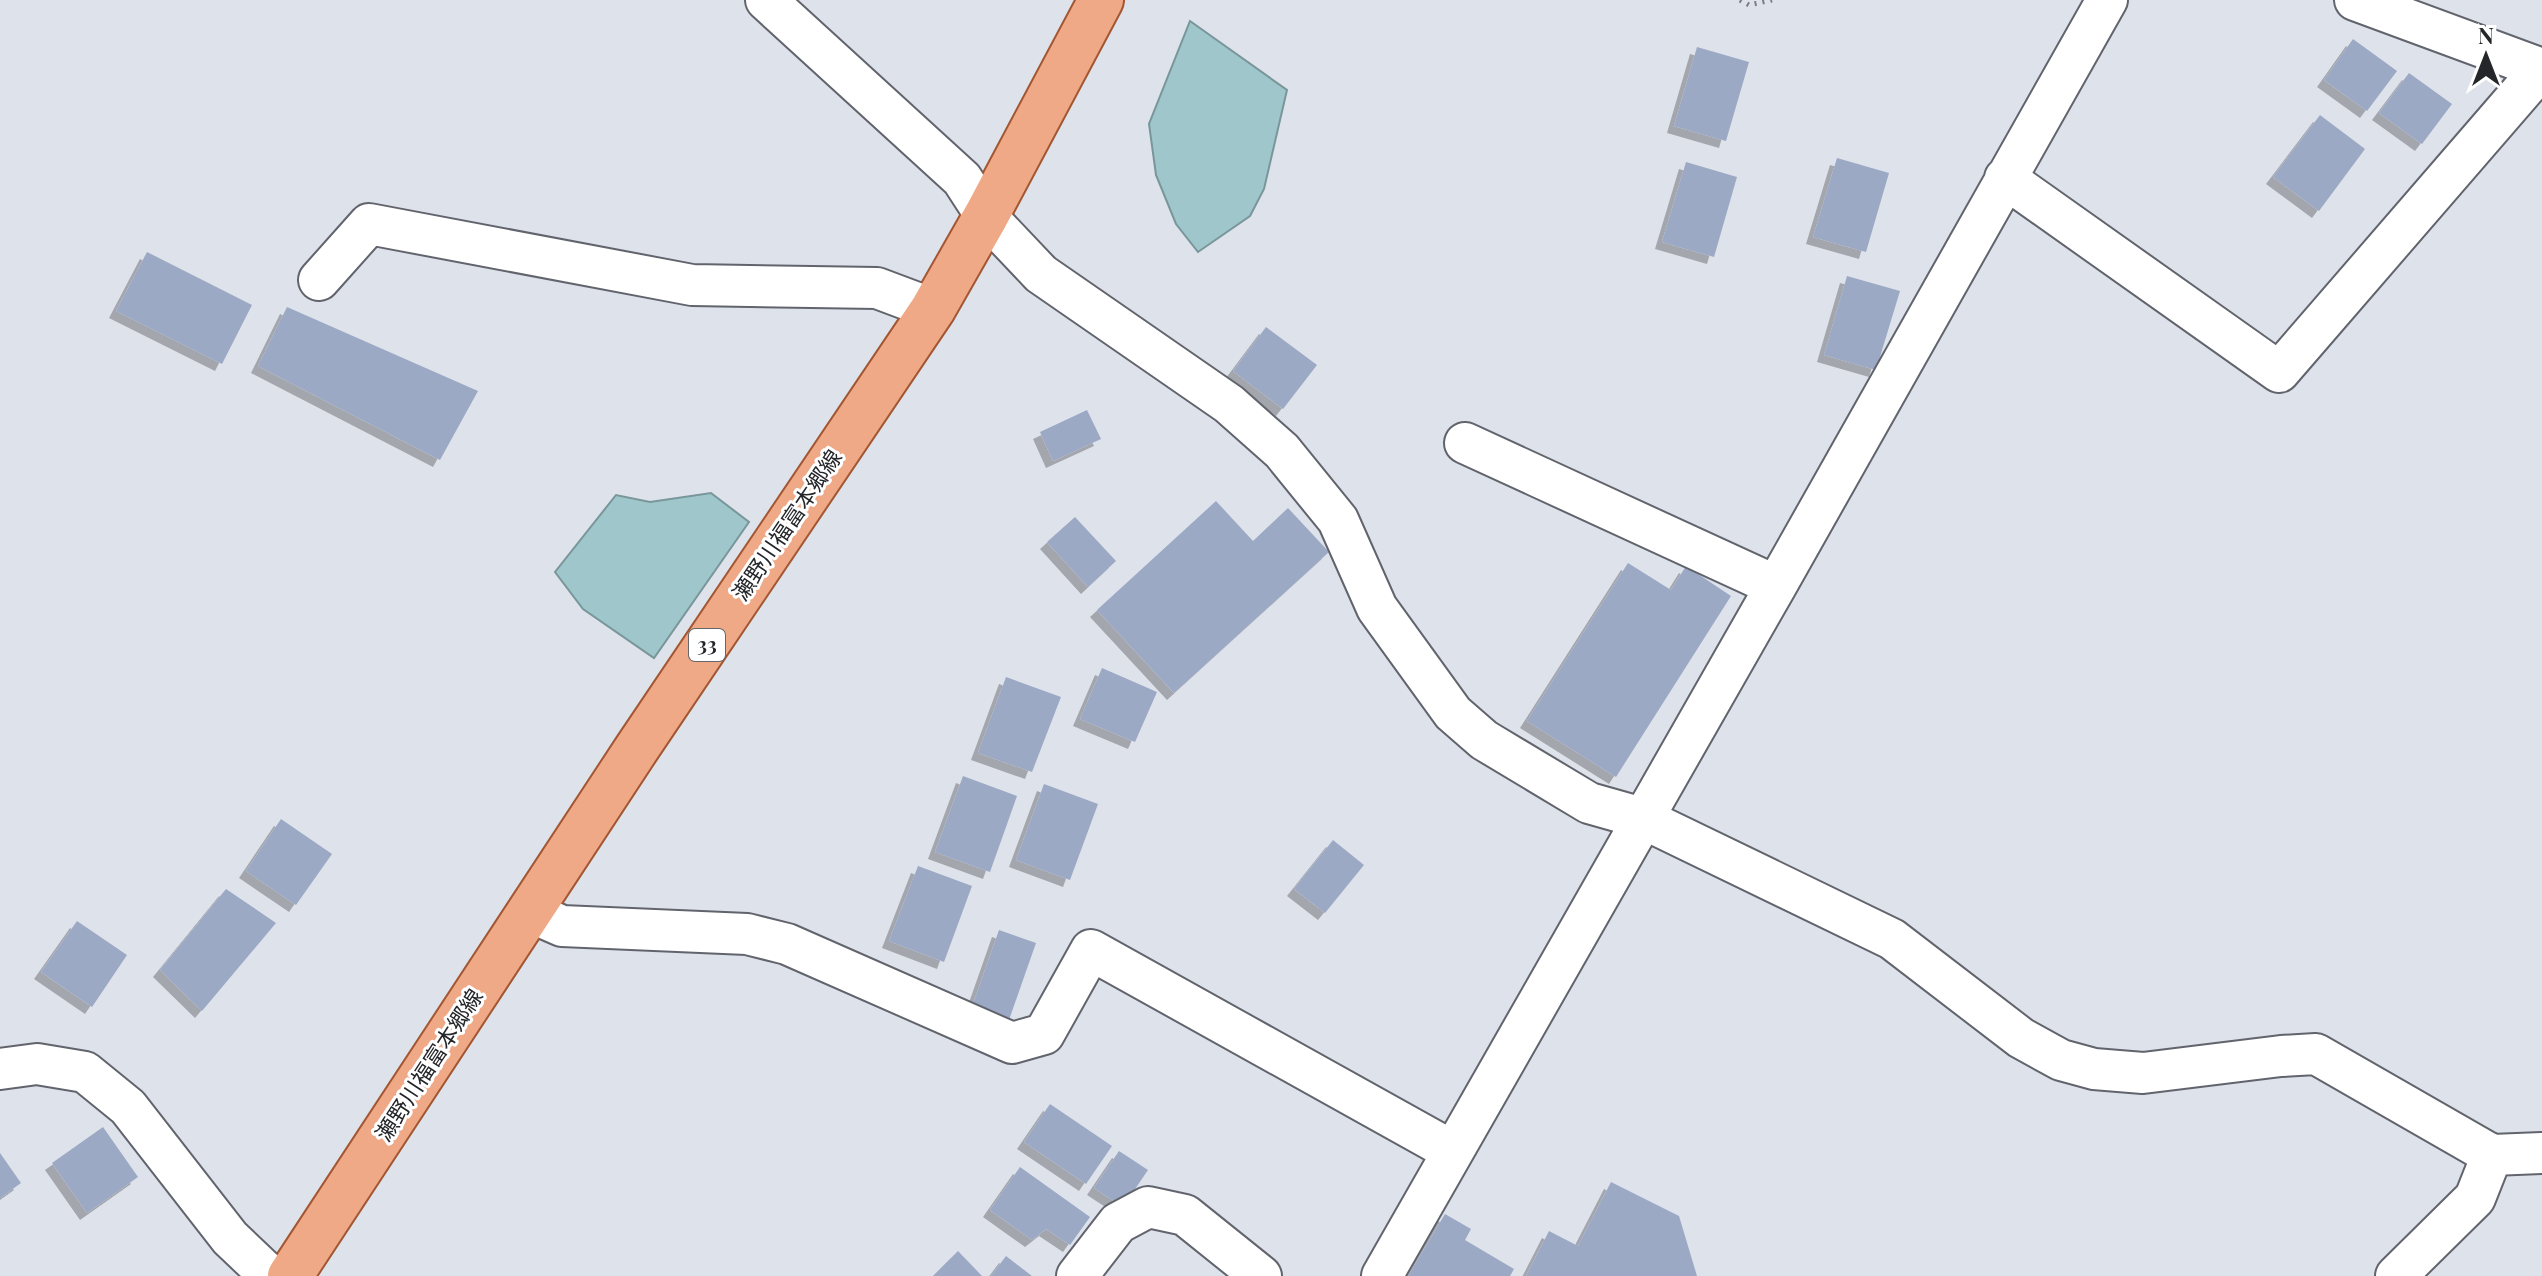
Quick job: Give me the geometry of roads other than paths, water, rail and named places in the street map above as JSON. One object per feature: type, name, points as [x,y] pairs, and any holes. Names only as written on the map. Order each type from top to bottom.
[{"type":"main road","name":"瀬野川福富本郷線","points":[[290,1276],[637,748],[933,309],[1101,0]]},
{"type":"street","points":[[766,0],[962,179],[986,216],[1041,274],[1229,404],[1282,451],[1338,520],[1377,608],[1453,713],[1484,740],[1589,803],[1642,818],[1892,939],[2021,1038],[2061,1060],[2094,1069],[2143,1073],[2316,1054],[2492,1155],[2542,1153]]},
{"type":"street","points":[[1382,1276],[2107,0]]},
{"type":"street","points":[[2005,178],[2279,372],[2541,69],[2355,0]]},
{"type":"street","points":[[319,280],[369,224],[692,285],[877,288],[933,309]]},
{"type":"street","points":[[1465,443],[1776,586]]},
{"type":"street","points":[[530,912],[562,926],[747,934],[787,944],[1012,1043],[1044,1034],[1091,950],[1452,1151]]},
{"type":"street","points":[[0,1069],[37,1064],[85,1072],[128,1107],[230,1238],[270,1276]]},
{"type":"street","points":[[2396,1276],[2475,1198],[2492,1155]]},
{"type":"street","points":[[1077,1276],[1118,1223],[1148,1207],[1185,1215],[1261,1276]]},
{"type":"water","points":[[1190,21],[1287,90],[1264,189],[1250,216],[1198,252],[1176,224],[1156,175],[1149,124]]},
{"type":"water","points":[[711,493],[749,522],[654,658],[583,609],[555,572],[616,495],[650,502]]}]
